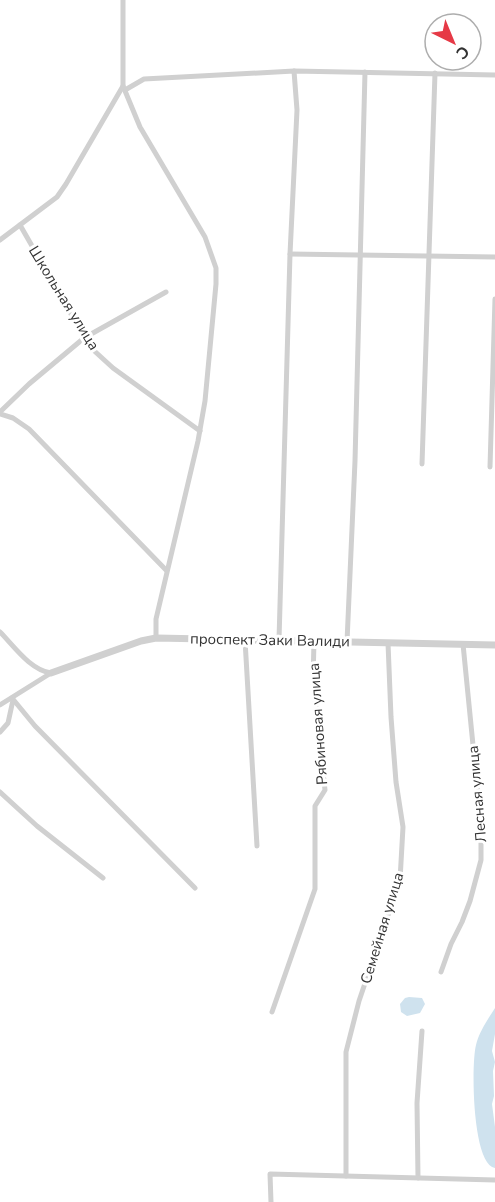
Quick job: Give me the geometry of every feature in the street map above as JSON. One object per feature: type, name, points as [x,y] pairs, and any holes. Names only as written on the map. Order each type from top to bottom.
[{"type":"street","points":[[123,0],[124,88],[140,127],[205,237],[216,268],[205,401],[200,431],[166,570],[156,619],[156,638]]},
{"type":"street","points":[[279,640],[290,254],[297,111],[294,71]]},
{"type":"street","points":[[0,240],[57,196],[124,88],[144,79],[294,71],[495,75]]},
{"type":"street","points":[[346,642],[355,461],[365,72]]},
{"type":"street","points":[[422,464],[435,73]]},
{"type":"street","name":"Школьная улица","points":[[20,225],[90,347],[113,368],[200,431]]},
{"type":"street","points":[[290,254],[495,257]]},
{"type":"street","points":[[166,292],[84,338],[29,384],[0,413],[13,418],[29,429],[166,570]]},
{"type":"street","points":[[490,467],[495,299]]},
{"type":"street","points":[[0,632],[33,666],[51,673]]},
{"type":"street","name":"проспект Заки Валиди","points":[[51,673],[141,641],[156,638],[495,645]]},
{"type":"street","points":[[245,640],[257,846]]},
{"type":"street","name":"Рябиновая улица","points":[[273,1012],[315,889],[315,806],[325,790],[313,681],[314,641]]},
{"type":"street","name":"Семейная улица","points":[[346,1176],[346,1052],[357,1009],[400,880],[402,859],[403,827],[392,728],[388,643]]},
{"type":"street","name":"Лесная улица","points":[[441,972],[470,901],[481,860],[481,826],[463,644]]},
{"type":"street","points":[[0,705],[51,673]]},
{"type":"street","points":[[0,732],[8,723],[12,699]]},
{"type":"street","points":[[12,699],[35,726],[195,888]]},
{"type":"street","points":[[0,792],[37,826],[102,878]]},
{"type":"street","points":[[418,1178],[417,1103],[422,1031]]},
{"type":"street","points":[[271,1202],[270,1174],[495,1180]]},
{"type":"water","points":[[409,997],[422,998],[425,1004],[420,1013],[407,1016],[401,1012],[400,1004]]},
{"type":"water","points":[[495,1008],[492,1104],[495,1127],[495,1168],[487,1163],[478,1133],[475,1112],[474,1056],[477,1040]]}]
